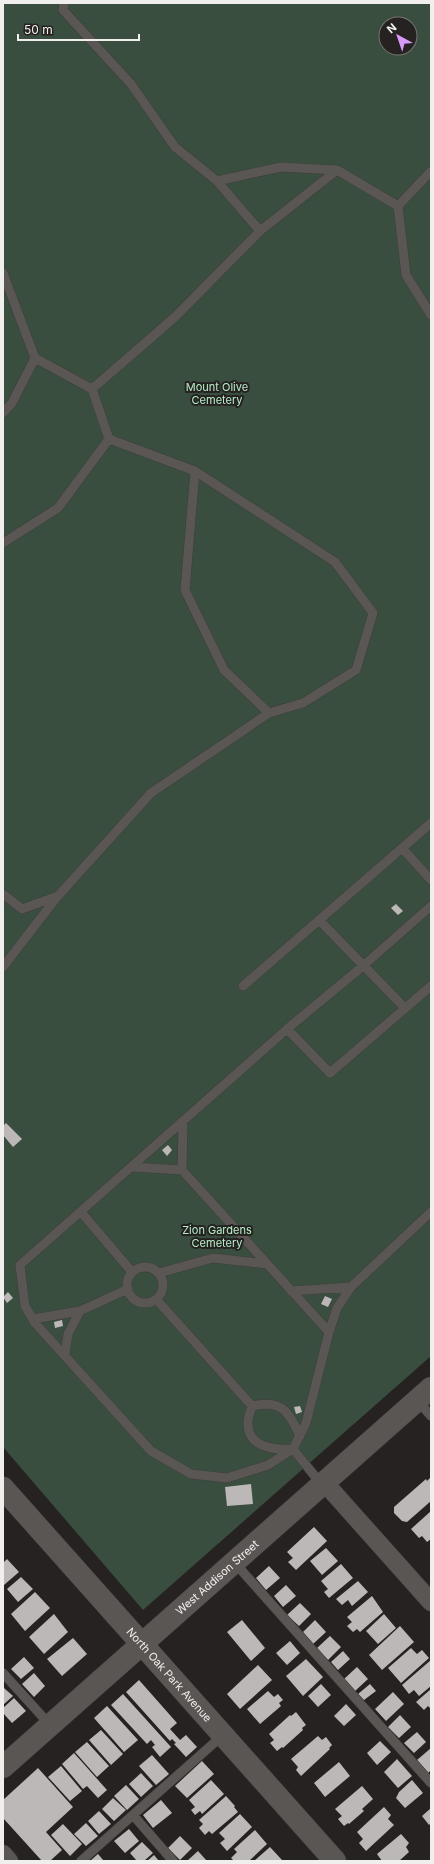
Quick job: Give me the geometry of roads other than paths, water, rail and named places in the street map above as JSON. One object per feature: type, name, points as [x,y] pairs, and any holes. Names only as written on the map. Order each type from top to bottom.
[{"type":"street","name":"West Addison Street","points":[[3,1767],[424,1394]]},
{"type":"street","points":[[323,1483],[431,1602]]},
{"type":"street","name":"North Oak Park Avenue","points":[[3,1488],[335,1861]]},
{"type":"street","points":[[3,1854],[9,1861]]},
{"type":"lane","points":[[64,3],[63,10],[131,84],[175,147],[217,181],[260,231]]},
{"type":"lane","points":[[217,181],[281,167],[337,170],[398,206]]},
{"type":"lane","points":[[92,389],[175,317],[260,231],[337,170]]},
{"type":"lane","points":[[431,171],[398,206],[406,276],[431,315]]},
{"type":"lane","points":[[3,273],[35,358],[92,389],[109,438],[195,471],[335,562],[373,613],[356,670],[303,703],[269,713],[151,793],[58,896],[3,967]]},
{"type":"lane","points":[[3,412],[12,403],[35,358]]},
{"type":"lane","points":[[3,543],[58,508],[109,438]]},
{"type":"lane","points":[[195,471],[185,590],[224,670],[269,713]]},
{"type":"lane","points":[[243,986],[431,823]]},
{"type":"lane","points":[[402,848],[431,880]]},
{"type":"lane","points":[[3,894],[22,909],[58,896]]},
{"type":"lane","points":[[431,906],[363,966],[286,1029],[183,1122],[20,1265],[25,1306],[33,1319],[151,1452],[190,1474],[227,1478],[268,1465],[293,1449],[306,1423],[329,1332],[337,1308],[351,1287],[431,1212]]},
{"type":"lane","points":[[319,920],[405,1008]]},
{"type":"lane","points":[[286,1029],[330,1073],[431,986]]},
{"type":"lane","points":[[183,1122],[182,1170],[329,1332]]},
{"type":"lane","points":[[132,1167],[182,1170]]},
{"type":"lane","points":[[81,1212],[132,1272]]},
{"type":"lane","points":[[159,1273],[213,1258],[268,1264]]},
{"type":"lane","points":[[149,1267],[159,1273],[164,1284],[160,1295],[151,1302],[139,1302],[130,1294],[128,1289],[127,1283],[132,1272],[137,1268],[149,1267]]},
{"type":"lane","points":[[292,1291],[351,1287]]},
{"type":"lane","points":[[33,1319],[80,1311],[128,1289]]},
{"type":"lane","points":[[156,1299],[252,1406]]},
{"type":"lane","points":[[65,1354],[68,1334],[80,1311]]},
{"type":"lane","points":[[424,1394],[431,1416]]},
{"type":"lane","points":[[252,1406],[266,1402],[281,1408],[290,1415],[300,1436]]},
{"type":"lane","points":[[252,1406],[248,1424],[252,1438],[263,1446],[279,1450],[293,1449]]},
{"type":"lane","points":[[293,1449],[323,1483]]},
{"type":"lane","points":[[234,1562],[431,1783]]},
{"type":"lane","points":[[3,1673],[50,1725]]},
{"type":"lane","points":[[81,1861],[223,1735]]},
{"type":"lane","points":[[133,1815],[173,1861]]},
{"type":"park label","name":"Mount Olive Cemetery","points":[[217,393]]},
{"type":"park label","name":"Zion Gardens Cemetery","points":[[217,1236]]}]
